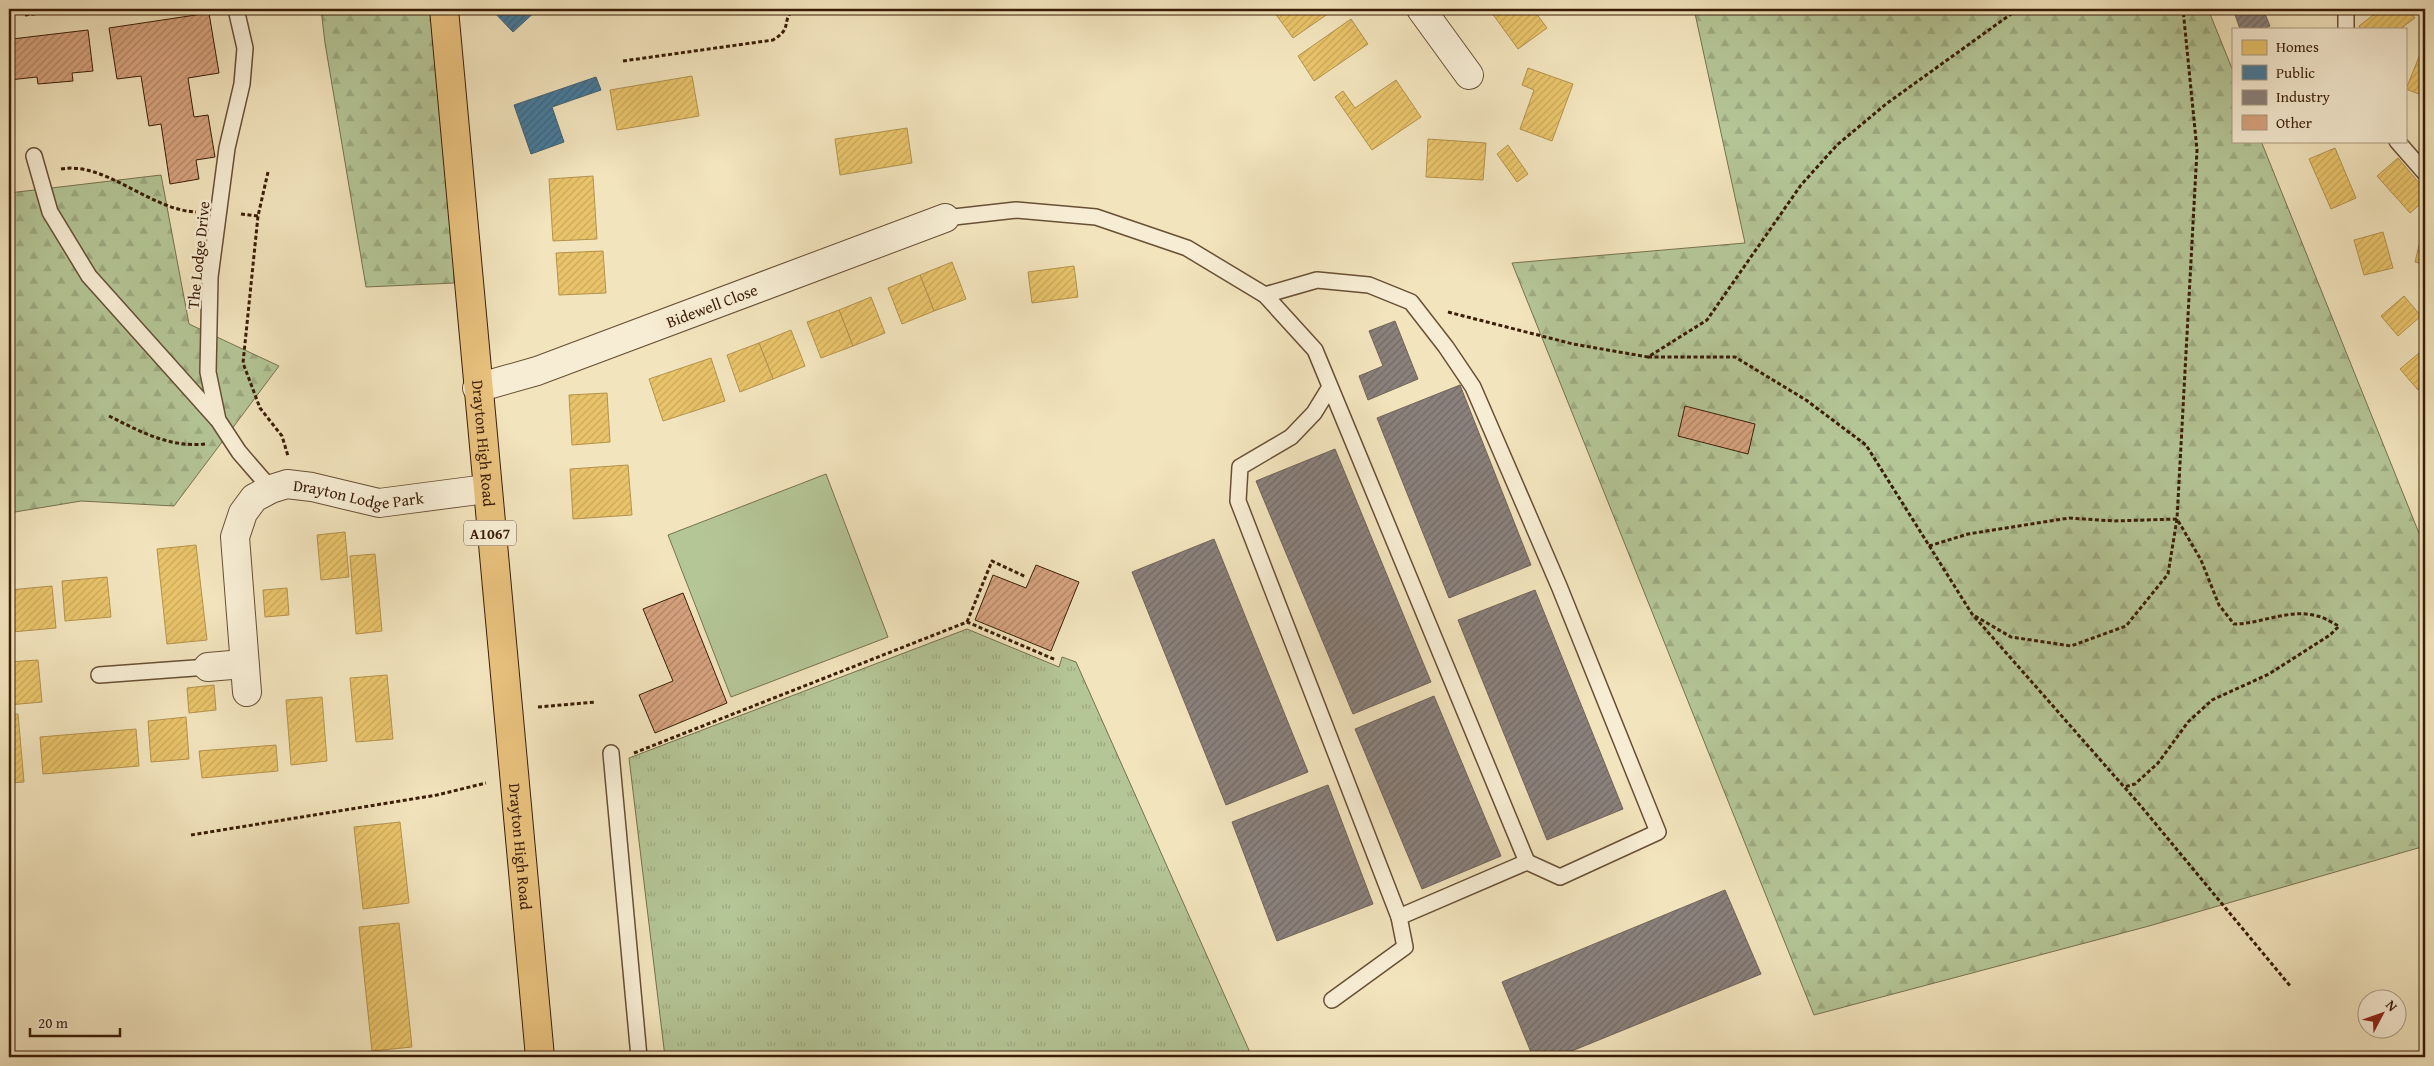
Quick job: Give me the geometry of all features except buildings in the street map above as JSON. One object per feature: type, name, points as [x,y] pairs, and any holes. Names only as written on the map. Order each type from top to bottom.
[{"type":"main road","name":"Drayton High Road","points":[[444,9],[486,489],[540,1057]]},
{"type":"street","points":[[1421,9],[1469,75]]},
{"type":"street","name":"Bidewell Close","points":[[477,388],[537,371],[945,218]]},
{"type":"street","name":"Drayton Lodge Park","points":[[247,692],[243,664],[235,537],[244,513],[254,498],[279,487],[312,486],[379,503],[486,489]]},
{"type":"street","points":[[208,667],[243,664]]},
{"type":"lane","name":"The Lodge Drive","points":[[236,9],[245,48],[242,84],[227,148],[210,277],[208,372],[218,420],[231,441],[279,487]]},
{"type":"lane","points":[[2346,9],[2346,28]]},
{"type":"lane","points":[[2398,142],[2425,173]]},
{"type":"lane","points":[[34,156],[50,212],[89,276],[218,420]]},
{"type":"lane","points":[[945,218],[1016,210],[1096,217],[1187,248],[1265,296],[1315,350],[1527,862],[1560,877],[1658,832],[1559,586],[1473,387],[1446,347],[1411,302],[1369,284],[1317,280],[1265,296]]},
{"type":"lane","points":[[1330,387],[1314,414],[1291,437],[1240,467],[1238,501],[1399,917],[1405,947],[1332,1000]]},
{"type":"lane","points":[[99,675],[208,667]]},
{"type":"lane","points":[[612,756],[639,1057]]},
{"type":"lane","points":[[1399,917],[1527,862]]},
{"type":"path","points":[[25,16],[75,9]]},
{"type":"path","points":[[623,61],[773,40],[782,35],[787,28],[787,17],[793,9]]},
{"type":"path","points":[[1648,357],[1707,320],[1801,185],[1837,145],[1886,104],[2018,9]]},
{"type":"path","points":[[1972,614],[2011,637],[2071,646],[2126,626],[2168,574],[2177,519],[2197,150],[2183,9]]},
{"type":"path","points":[[39,173],[68,168],[103,174],[146,197],[193,212],[219,210],[258,216]]},
{"type":"path","points":[[268,172],[258,216],[243,363],[260,408],[282,436],[288,458],[279,487]]},
{"type":"path","points":[[1411,302],[1573,344],[1648,357],[1735,357],[1806,400],[1866,445],[1972,614],[2124,787],[2291,987]]},
{"type":"path","points":[[109,416],[156,438],[196,445],[231,441]]},
{"type":"path","points":[[1929,546],[1968,534],[2069,518],[2114,521],[2177,519]]},
{"type":"path","points":[[2124,787],[2135,784],[2158,763],[2188,722],[2212,700],[2269,674],[2330,635],[2338,626],[2317,616],[2292,614],[2246,624],[2234,624],[2219,605],[2201,560],[2177,519]]},
{"type":"path","points":[[967,622],[992,561],[1026,577]]},
{"type":"path","points":[[612,756],[967,622],[1056,660]]},
{"type":"path","points":[[507,710],[596,702]]},
{"type":"path","points":[[191,834],[437,795],[514,776]]},
{"type":"green space","points":[[321,9],[439,9],[451,114],[454,283],[366,287]]},
{"type":"green space","points":[[1694,9],[2208,9],[2232,69],[2232,142],[2261,142],[2425,548],[2425,846],[2149,926],[1814,1015],[1512,263],[1745,243]]},
{"type":"green space","points":[[161,175],[189,324],[279,366],[174,506],[81,501],[9,513],[9,193]]},
{"type":"green space","points":[[826,474],[888,637],[731,697],[668,535]]},
{"type":"green space","points":[[967,629],[1059,667],[1062,657],[1076,662],[1252,1057],[665,1057],[629,758]]}]
